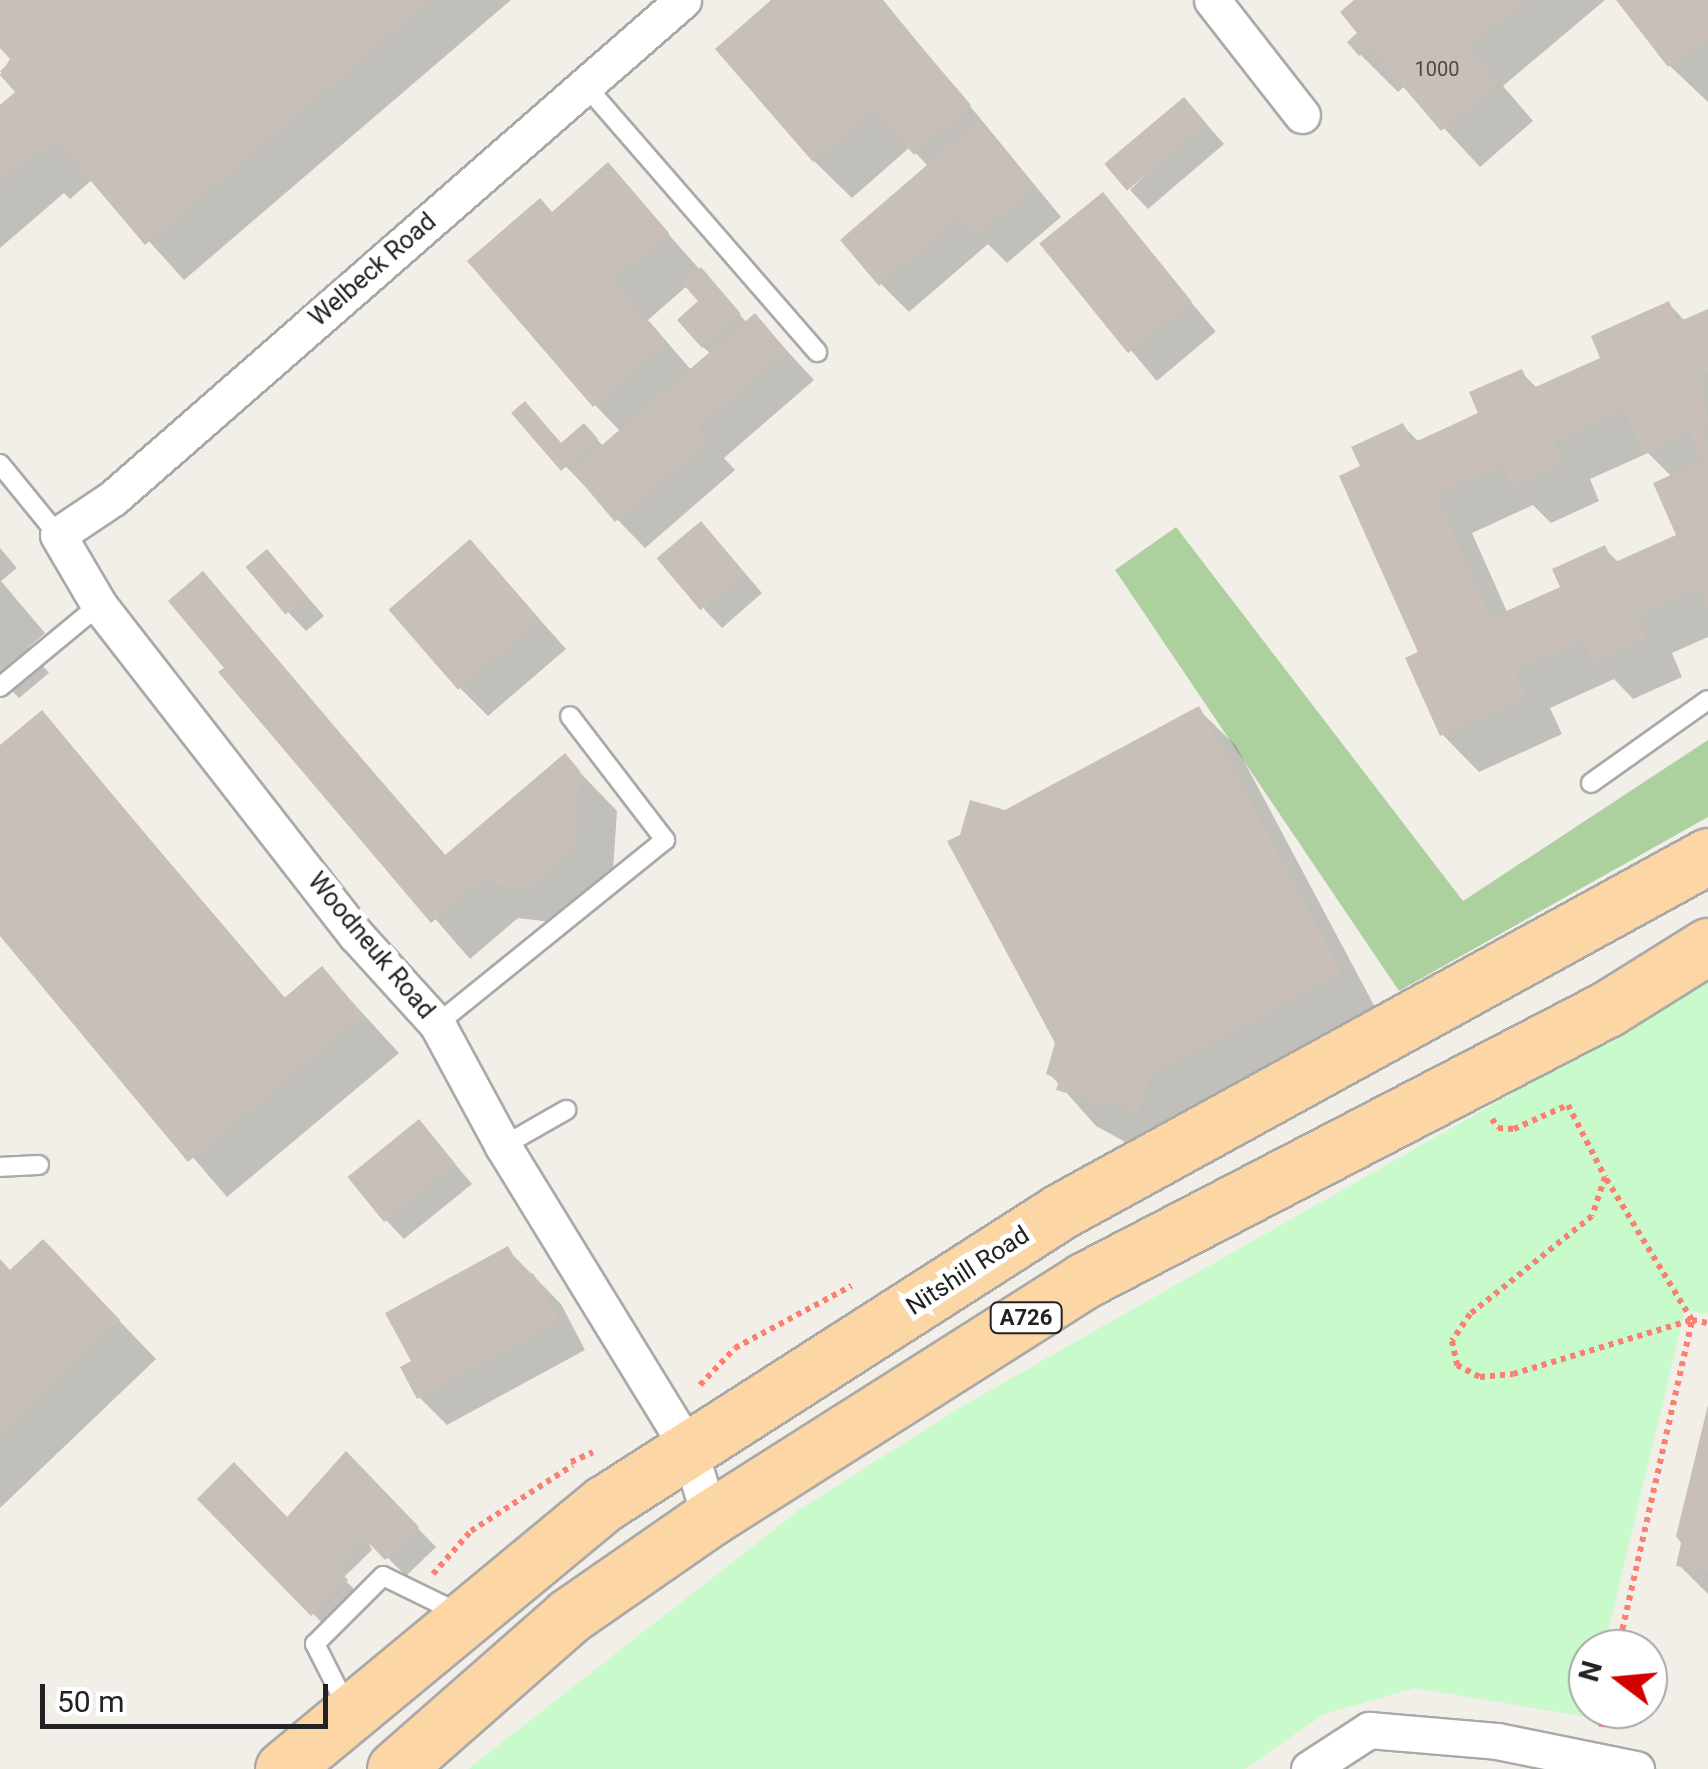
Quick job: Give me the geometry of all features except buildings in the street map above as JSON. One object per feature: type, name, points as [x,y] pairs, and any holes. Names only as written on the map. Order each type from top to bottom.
[{"type":"main road","name":"Nitshill Road","points":[[283,1769],[463,1615],[605,1502],[1061,1210],[1708,856]]},
{"type":"main road","name":"A726","points":[[394,1769],[569,1616],[710,1518],[1085,1280],[1606,1009],[1708,946]]},
{"type":"street","name":"Welbeck Road","points":[[58,535],[113,498],[684,0]]},
{"type":"street","points":[[1212,0],[1302,114]]},
{"type":"street","name":"Woodneuk Road","points":[[58,535],[100,605],[356,935],[437,1024],[503,1146],[689,1450],[710,1518]]},
{"type":"street","points":[[1309,1769],[1369,1730],[1497,1741],[1636,1769]]},
{"type":"lane","points":[[585,85],[817,352]]},
{"type":"lane","name":"Woodneuk Road","points":[[0,464],[58,535]]},
{"type":"lane","points":[[0,687],[100,605]]},
{"type":"lane","points":[[1592,783],[1708,700]]},
{"type":"lane","points":[[437,1024],[665,840],[570,716]]},
{"type":"lane","points":[[503,1146],[566,1110]]},
{"type":"lane","points":[[0,1167],[39,1165]]},
{"type":"lane","points":[[350,1712],[315,1644],[383,1576],[463,1615]]},
{"type":"path","points":[[1496,1103],[1492,1119],[1498,1128],[1514,1128],[1568,1105],[1605,1176],[1692,1320],[1622,1629]]},
{"type":"path","points":[[1605,1176],[1592,1216],[1470,1314],[1452,1341],[1457,1364],[1480,1377],[1513,1374],[1692,1320],[1708,1323]]},
{"type":"green space","points":[[1176,527],[1463,901],[1708,740],[1708,817],[1399,991],[1115,570]]},
{"type":"green space","points":[[1708,982],[1708,1314],[1685,1310],[1609,1629],[1568,1629],[1568,1714],[1415,1688],[1324,1714],[1245,1769],[468,1769],[799,1510],[961,1407]]}]
